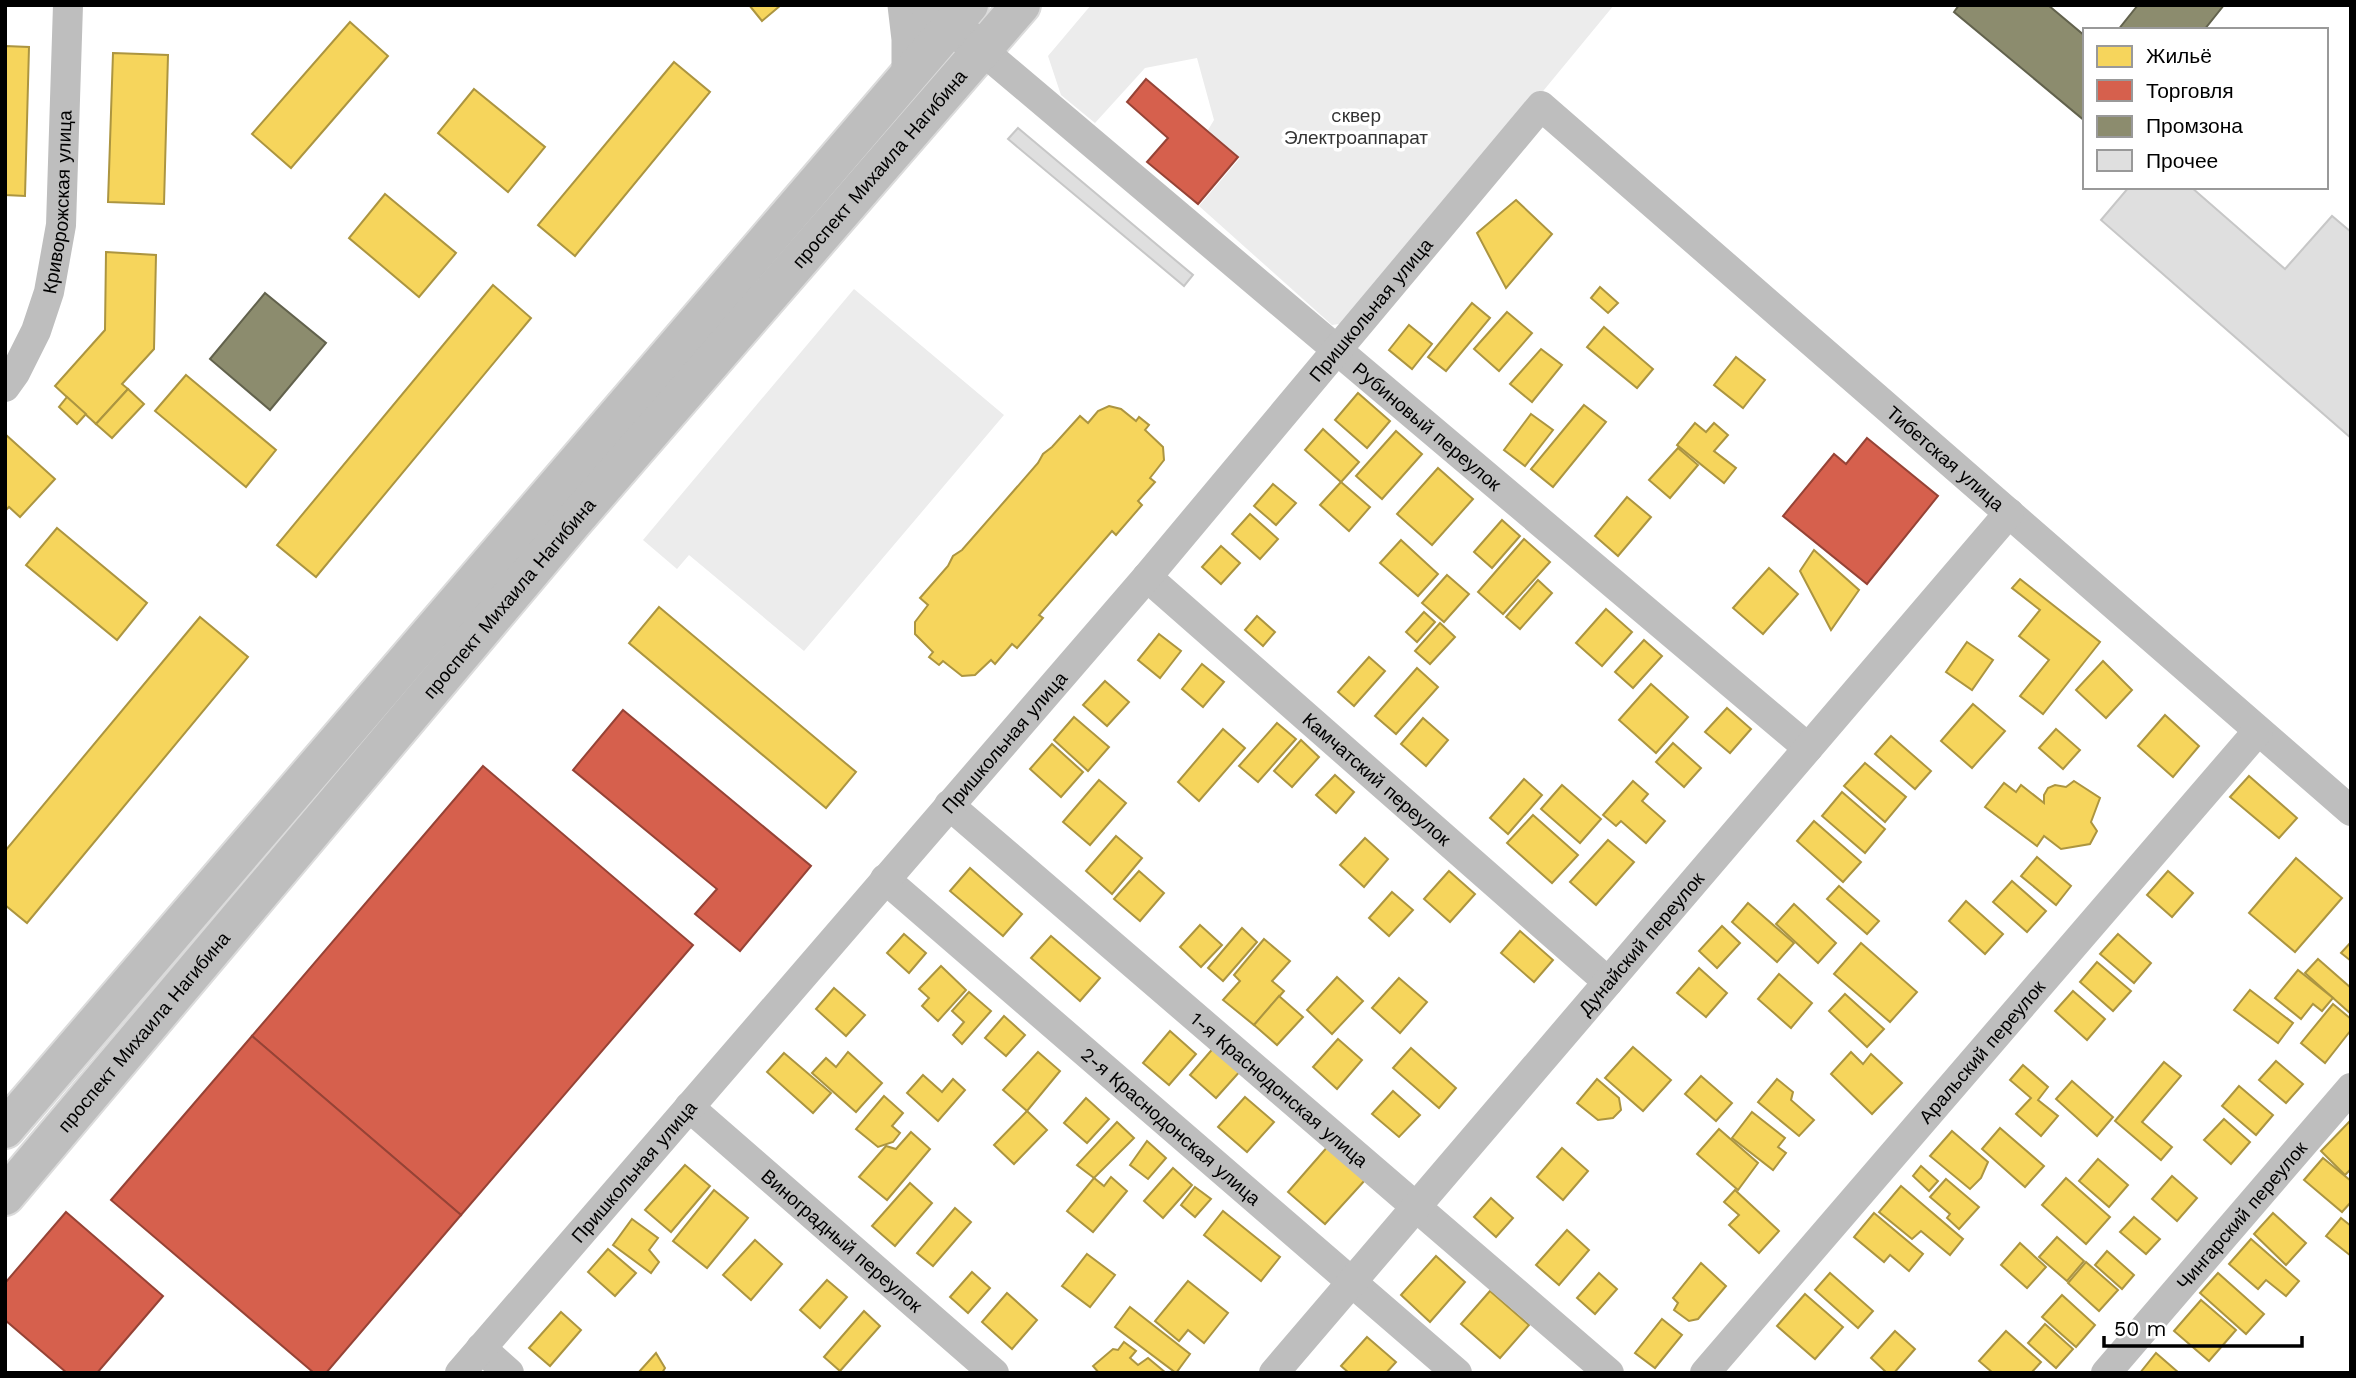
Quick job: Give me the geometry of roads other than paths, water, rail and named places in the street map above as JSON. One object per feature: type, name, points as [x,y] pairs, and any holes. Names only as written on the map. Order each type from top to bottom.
[{"type":"main road","name":"проспект Михаила Нагибина","points":[[5,1196],[572,523],[1021,5]]},
{"type":"main road","name":"проспект Михаила Нагибина","points":[[5,1129],[910,72],[950,12]]},
{"type":"street","name":"Криворожская улица","points":[[5,387],[36,331],[49,292],[61,225],[68,5]]},
{"type":"street","points":[[906,5],[910,72]]},
{"type":"street","points":[[950,12],[982,50]]},
{"type":"street","name":"Рубиновый переулок","points":[[982,50],[1808,748]]},
{"type":"street","name":"Пришкольная улица","points":[[460,1373],[1147,577],[1541,106]]},
{"type":"street","name":"Тибетская улица","points":[[1541,106],[2351,811]]},
{"type":"street","name":"Дунайский переулок","points":[[1274,1373],[2009,513]]},
{"type":"street","name":"Камчатский переулок","points":[[1147,577],[1608,982]]},
{"type":"street","name":"Аральский переулок","points":[[1705,1373],[2258,731]]},
{"type":"street","name":"1-я Краснодонская улица","points":[[949,805],[1609,1373]]},
{"type":"street","name":"2-я Краснодонская улица","points":[[885,879],[1457,1373]]},
{"type":"street","name":"Чингарский переулок","points":[[2106,1373],[2351,1088]]},
{"type":"street","name":"Виноградный переулок","points":[[689,1107],[994,1373]]},
{"type":"street","points":[[481,1349],[509,1373]]},
{"type":"park label","name":"cквер Электроаппарат","points":[[1356,126]]}]
